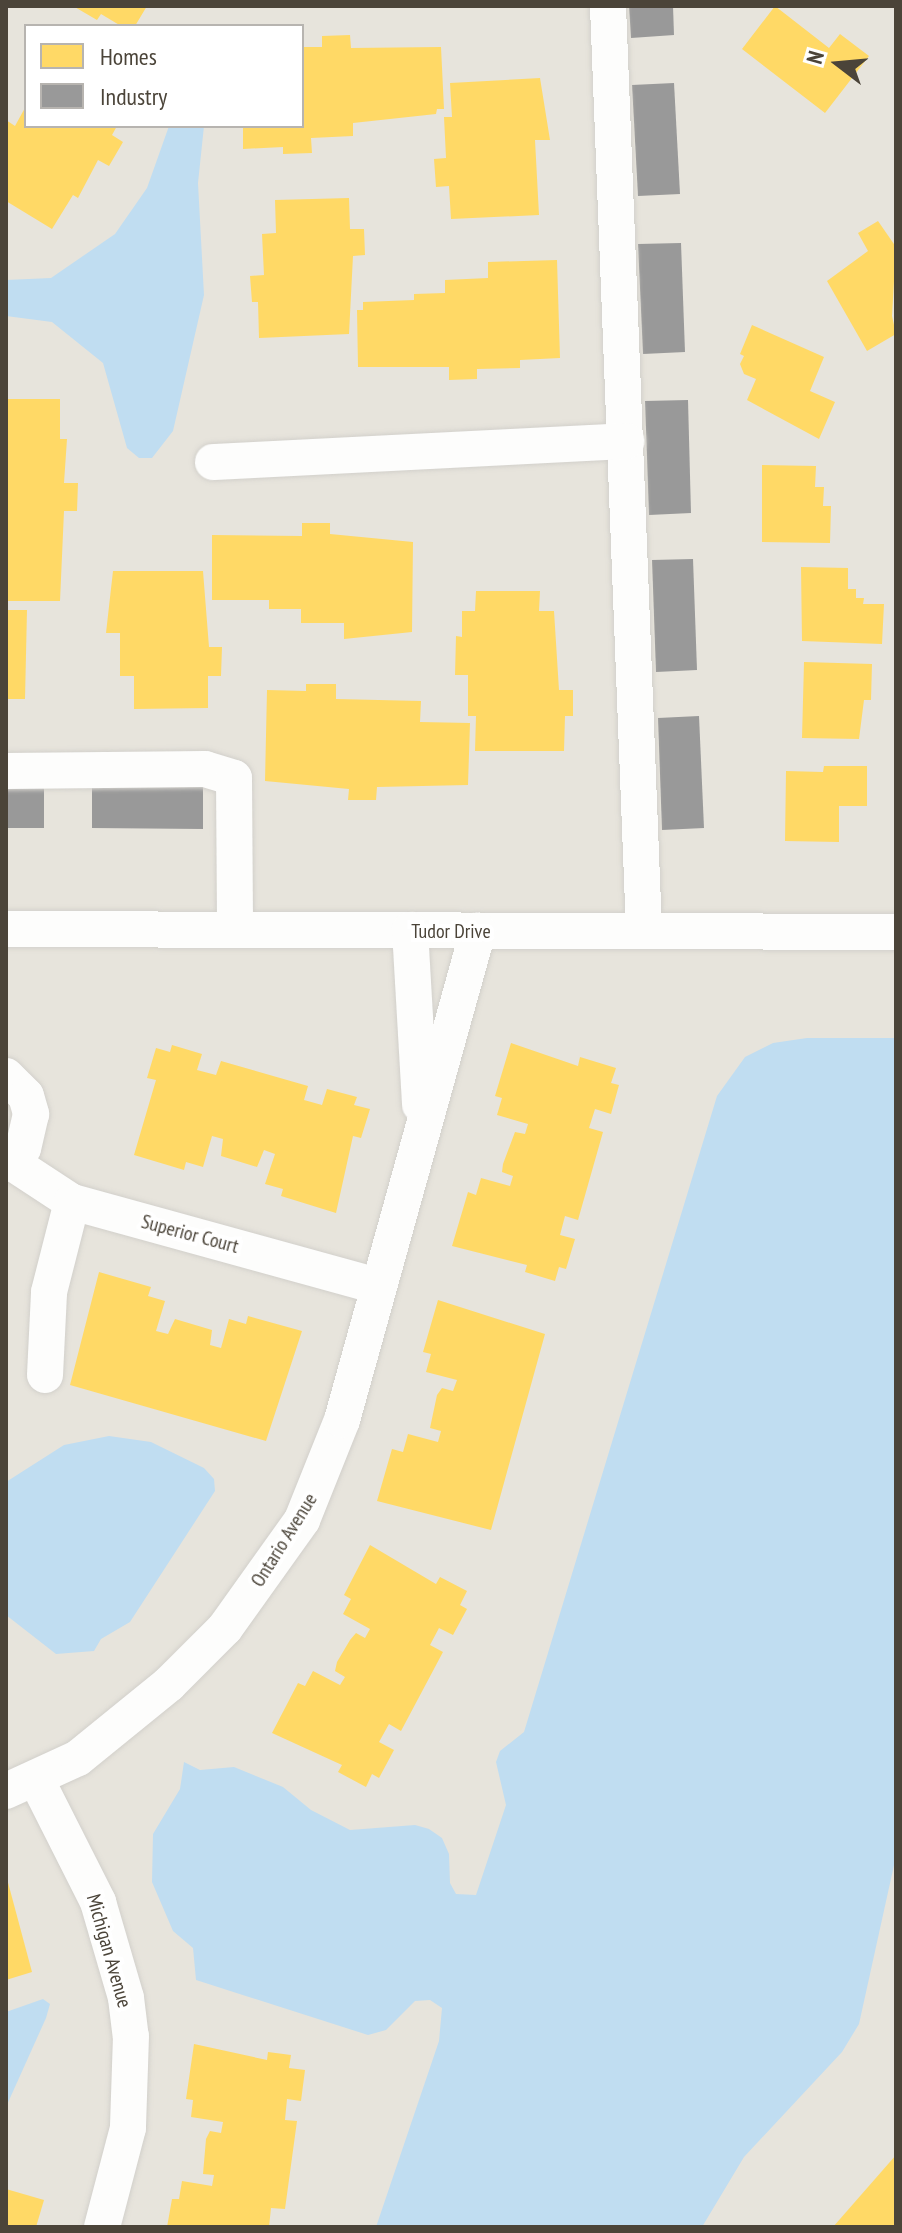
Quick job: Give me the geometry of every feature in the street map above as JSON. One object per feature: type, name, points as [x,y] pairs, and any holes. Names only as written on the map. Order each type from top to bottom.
[{"type":"street","points":[[608,6],[644,931]]},
{"type":"street","points":[[213,462],[626,441]]},
{"type":"street","points":[[6,771],[205,769],[234,778],[235,929]]},
{"type":"street","name":"Tudor Drive","points":[[6,929],[896,932]]},
{"type":"street","name":"Ontario Avenue","points":[[410,930],[421,1134]]},
{"type":"street","name":"Ontario Avenue","points":[[22,1786],[78,1758],[149,1702],[225,1628],[267,1574],[302,1520],[326,1467],[478,931]]},
{"type":"street","name":"Superior Court","points":[[6,1076],[26,1096],[31,1114],[30,1132],[8,1163],[72,1202],[378,1286]]},
{"type":"street","points":[[45,1375],[49,1292],[72,1202]]},
{"type":"street","name":"Michigan Avenue","points":[[22,1786],[98,1902],[126,1998],[131,2051],[128,2128],[102,2227]]},
{"type":"shaded area","points":[[6,6],[896,6],[896,2227],[6,2227]]},
{"type":"water","points":[[168,128],[204,128],[198,183],[204,295],[173,431],[152,458],[139,458],[127,448],[103,363],[52,322],[6,316],[6,280],[51,278],[115,234],[147,188]]},
{"type":"water","points":[[807,1038],[896,1038],[896,1856],[859,2024],[842,2052],[744,2157],[702,2227],[376,2227],[439,2041],[442,2008],[430,2000],[415,2001],[386,2030],[368,2035],[196,1980],[193,1948],[173,1931],[152,1882],[153,1834],[180,1789],[184,1762],[200,1770],[234,1767],[283,1787],[311,1810],[350,1830],[415,1825],[429,1829],[442,1838],[449,1854],[450,1883],[456,1894],[476,1895],[506,1805],[496,1762],[500,1751],[524,1732],[717,1096],[745,1057],[773,1043]]},
{"type":"water","points":[[109,1436],[151,1442],[204,1468],[214,1479],[215,1491],[130,1622],[101,1639],[94,1651],[56,1654],[6,1615],[6,1482],[64,1445]]},
{"type":"water","points":[[43,1999],[50,2004],[46,2018],[6,2107],[6,2012]]},
{"type":"building: Homes","points":[[73,6],[147,6],[136,24],[118,24],[101,14],[97,20]]},
{"type":"building: Homes","points":[[775,6],[829,48],[840,34],[869,56],[825,113],[742,49]]},
{"type":"building: Homes","points":[[350,35],[351,48],[441,47],[444,109],[437,109],[436,114],[353,123],[353,136],[311,138],[312,153],[283,154],[283,147],[243,149],[243,128],[304,128],[304,47],[322,47],[322,36]]},
{"type":"building: Homes","points":[[540,78],[550,140],[535,140],[539,215],[451,219],[449,186],[436,187],[434,159],[446,158],[444,117],[452,117],[450,83]]},
{"type":"building: Homes","points":[[24,110],[24,128],[116,128],[112,135],[123,142],[109,166],[98,160],[78,198],[73,195],[52,229],[6,201],[6,120],[15,126]]},
{"type":"building: Homes","points":[[349,198],[350,229],[364,229],[365,255],[353,256],[349,334],[259,338],[258,302],[252,302],[250,276],[264,275],[262,234],[276,233],[275,200]]},
{"type":"building: Homes","points":[[878,221],[896,247],[892,316],[896,334],[867,351],[827,281],[868,251],[858,233]]},
{"type":"building: Homes","points":[[557,260],[560,358],[520,360],[520,368],[477,369],[477,379],[449,380],[449,367],[358,367],[357,310],[363,310],[363,302],[414,300],[414,294],[445,293],[445,280],[488,278],[488,262]]},
{"type":"building: Homes","points":[[752,325],[824,357],[810,391],[835,402],[819,439],[747,400],[756,379],[744,374],[740,364],[744,356],[740,354]]},
{"type":"building: Homes","points":[[6,399],[60,399],[60,439],[67,439],[64,483],[78,483],[77,511],[64,511],[60,601],[6,601]]},
{"type":"building: Homes","points":[[762,465],[816,466],[815,487],[824,487],[823,506],[831,506],[830,543],[762,542]]},
{"type":"building: Homes","points":[[302,523],[330,523],[330,534],[413,542],[412,632],[344,639],[344,623],[301,623],[301,609],[269,609],[269,600],[212,600],[212,535],[302,536]]},
{"type":"building: Homes","points":[[801,567],[848,568],[848,589],[856,589],[856,598],[864,598],[863,604],[884,604],[882,644],[802,641]]},
{"type":"building: Homes","points":[[113,571],[203,571],[209,647],[222,647],[221,676],[208,676],[208,708],[134,709],[134,676],[120,676],[120,633],[106,633]]},
{"type":"building: Homes","points":[[476,591],[540,591],[539,611],[554,611],[559,690],[573,690],[573,716],[565,716],[564,751],[475,751],[476,716],[468,716],[468,675],[455,675],[456,636],[462,637],[462,611],[475,611]]},
{"type":"building: Homes","points":[[6,610],[27,610],[25,699],[6,699]]},
{"type":"building: Homes","points":[[804,662],[872,664],[871,700],[864,700],[859,739],[802,738]]},
{"type":"building: Homes","points":[[306,684],[336,684],[336,699],[421,701],[420,722],[470,723],[468,785],[377,787],[376,800],[348,800],[349,789],[265,781],[267,690],[306,691]]},
{"type":"building: Homes","points":[[824,766],[867,766],[867,806],[839,806],[839,842],[785,841],[786,771],[823,772]]},
{"type":"building: Homes","points":[[511,1043],[578,1066],[580,1057],[616,1068],[611,1083],[619,1085],[611,1114],[595,1109],[589,1128],[603,1132],[578,1220],[565,1216],[560,1235],[575,1239],[566,1269],[559,1267],[555,1281],[525,1272],[527,1265],[452,1246],[468,1192],[476,1195],[481,1178],[510,1186],[513,1176],[502,1172],[503,1164],[515,1132],[525,1134],[528,1124],[497,1115],[502,1098],[495,1096]]},
{"type":"building: Homes","points":[[172,1045],[202,1054],[197,1070],[216,1075],[221,1061],[308,1086],[304,1100],[322,1105],[327,1089],[357,1097],[354,1105],[370,1109],[361,1138],[353,1136],[336,1213],[281,1196],[283,1189],[265,1184],[275,1154],[264,1150],[257,1167],[221,1156],[223,1139],[212,1136],[203,1167],[186,1162],[184,1170],[134,1155],[156,1080],[147,1078],[156,1048],[170,1052]]},
{"type":"building: Homes","points":[[99,1272],[151,1287],[148,1296],[165,1301],[156,1331],[168,1334],[175,1319],[212,1330],[210,1345],[221,1348],[229,1319],[246,1324],[248,1316],[302,1331],[266,1441],[70,1385]]},
{"type":"building: Homes","points":[[438,1300],[545,1334],[491,1530],[377,1501],[392,1449],[403,1452],[408,1434],[438,1442],[441,1431],[430,1428],[437,1395],[442,1388],[453,1391],[457,1380],[426,1372],[431,1354],[423,1352]]},
{"type":"building: Homes","points":[[370,1545],[436,1584],[440,1577],[467,1591],[460,1605],[467,1609],[453,1635],[439,1628],[430,1645],[443,1652],[401,1731],[389,1724],[379,1742],[394,1750],[379,1778],[372,1774],[366,1787],[338,1772],[342,1765],[272,1733],[298,1683],[305,1686],[313,1671],[340,1685],[345,1677],[335,1671],[337,1662],[356,1633],[365,1638],[370,1629],[343,1614],[351,1599],[344,1595]]},
{"type":"building: Homes","points":[[6,1875],[32,1972],[6,1980]]},
{"type":"building: Homes","points":[[194,2044],[267,2060],[268,2052],[291,2055],[289,2068],[305,2070],[301,2101],[287,2099],[285,2120],[297,2121],[285,2209],[271,2208],[269,2227],[167,2227],[172,2199],[179,2199],[182,2181],[212,2186],[214,2175],[203,2174],[206,2139],[210,2131],[221,2133],[223,2122],[191,2117],[193,2100],[186,2099]]},
{"type":"building: Homes","points":[[896,2155],[896,2227],[833,2227]]},
{"type":"building: Homes","points":[[6,2189],[44,2200],[36,2227],[6,2227]]},
{"type":"building: Industry","points":[[629,6],[673,6],[674,35],[631,38]]},
{"type":"building: Industry","points":[[674,83],[680,194],[638,196],[632,85]]},
{"type":"building: Industry","points":[[681,243],[685,352],[643,354],[638,244]]},
{"type":"building: Industry","points":[[688,400],[691,513],[649,515],[645,401]]},
{"type":"building: Industry","points":[[693,559],[697,670],[656,672],[652,560]]},
{"type":"building: Industry","points":[[699,716],[704,828],[662,830],[658,718]]},
{"type":"building: Industry","points":[[6,786],[44,786],[44,828],[6,828]]},
{"type":"building: Industry","points":[[92,786],[203,787],[203,829],[92,828]]}]
